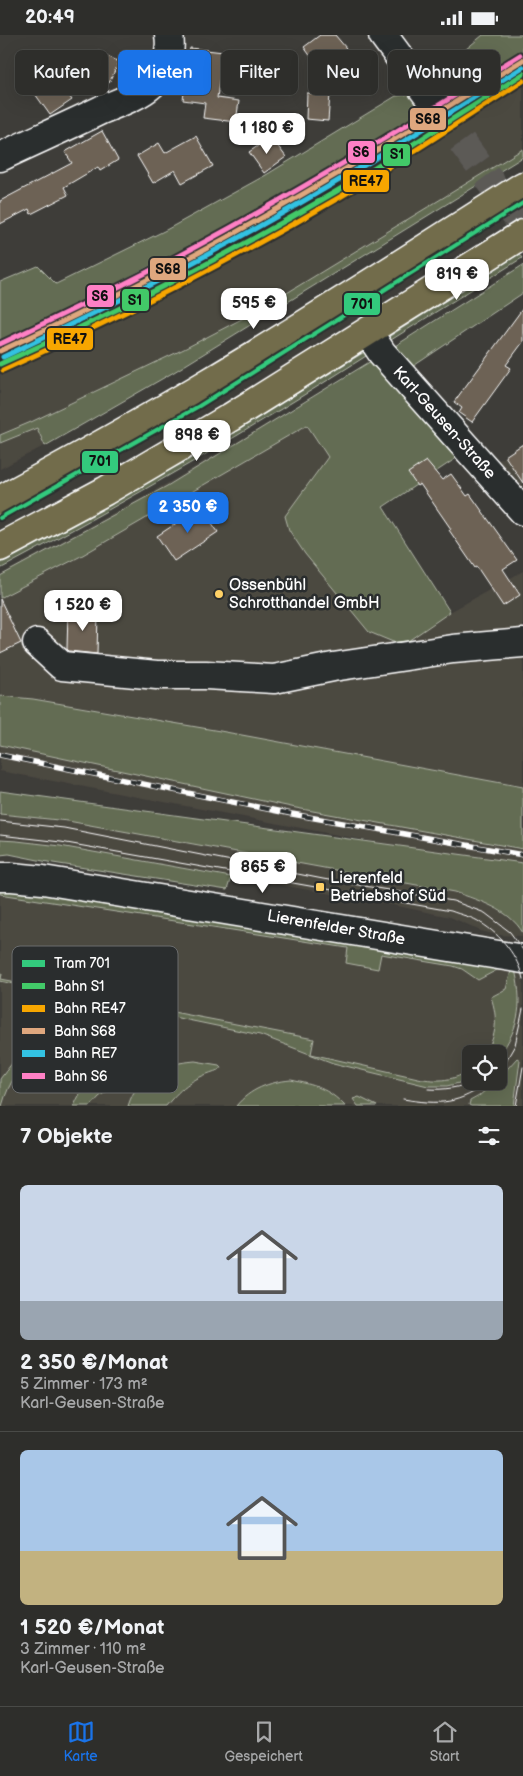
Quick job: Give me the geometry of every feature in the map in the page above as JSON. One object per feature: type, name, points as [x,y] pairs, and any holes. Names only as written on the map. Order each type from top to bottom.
[{"type":"main road","points":[[0,500],[62,467],[208,383],[523,186]]},
{"type":"main road","points":[[0,547],[105,491],[231,417],[523,234]]},
{"type":"street","points":[[0,157],[128,98],[152,84],[168,62],[169,35]]},
{"type":"street","points":[[383,35],[437,108]]},
{"type":"street","name":"Karl-Geusen-Straße","points":[[368,332],[382,353],[523,511]]},
{"type":"street","points":[[37,643],[62,666],[157,675],[206,675],[274,679],[333,667],[453,649],[523,643]]},
{"type":"street","name":"Lierenfelder Straße","points":[[0,877],[43,880],[523,959]]},
{"type":"shaded area","points":[[483,35],[523,35],[523,150],[259,310],[184,349],[0,435],[0,310],[166,230],[266,175],[396,96],[446,99],[445,95],[500,95],[500,50],[465,50]]},
{"type":"shaded area","name":"Ossenbühl Schrotthandel GmbH","points":[[283,414],[308,423],[381,507],[450,612],[523,571],[523,787],[33,699],[0,696],[0,575],[177,478]]},
{"type":"shaded area","points":[[37,428],[44,446],[0,469],[0,443]]},
{"type":"shaded area","points":[[523,443],[523,507],[495,463]]},
{"type":"shaded area","points":[[0,721],[523,826],[523,870],[0,771]]},
{"type":"shaded area","points":[[0,814],[68,821],[455,892],[489,904],[519,926],[523,936],[497,935],[481,931],[450,917],[393,905],[60,846],[0,840]]},
{"type":"shaded area","points":[[0,882],[523,969],[523,1106],[0,1106]]},
{"type":"green space","points":[[483,35],[523,35],[523,51],[500,65],[500,50],[465,50]]},
{"type":"green space","points":[[413,95],[428,110],[200,242],[0,342],[0,282],[38,266],[56,284],[166,230],[266,175],[396,96]]},
{"type":"green space","points":[[523,149],[523,157],[174,372],[45,446],[37,428],[0,443],[0,435],[184,349],[259,310]]},
{"type":"green space","points":[[519,254],[522,258],[383,345],[382,341]]},
{"type":"green space","points":[[523,265],[523,293],[406,371],[461,455],[383,507],[450,612],[408,641],[393,642],[369,632],[305,554],[289,530],[285,516],[328,457],[307,425],[81,556],[0,598],[0,576],[167,486]]},
{"type":"green space","points":[[371,348],[374,351],[236,436],[142,491],[0,569],[0,563],[183,463]]},
{"type":"green space","points":[[0,696],[33,699],[220,731],[523,787],[523,849],[296,808],[0,745]]},
{"type":"green space","points":[[0,791],[523,863],[523,933],[502,912],[455,892],[68,821],[0,814]]},
{"type":"green space","points":[[0,840],[60,846],[231,877],[227,890],[53,863],[9,854],[0,855]]},
{"type":"green space","points":[[0,885],[514,965],[519,990],[516,1023],[506,1045],[490,1045],[495,1026],[495,1012],[491,997],[506,989],[511,971],[497,970],[478,980],[462,969],[453,966],[381,954],[378,969],[346,963],[348,948],[0,894]]},
{"type":"green space","points":[[0,972],[2,973],[1,979],[12,981],[12,983],[0,981]]},
{"type":"green space","points":[[178,1013],[314,1039],[311,1054],[432,1080],[452,1078],[462,1074],[462,1082],[447,1086],[428,1086],[333,1063],[260,1035],[178,1018]]},
{"type":"green space","points":[[517,1058],[520,1060],[514,1106],[469,1105],[470,1101],[486,1090],[507,1090],[507,1069]]},
{"type":"green space","points":[[195,1061],[221,1067],[219,1070],[190,1083],[178,1093],[178,1063]]},
{"type":"green space","points":[[12,1063],[12,1082],[2,1106],[0,1106],[0,1079]]},
{"type":"green space","points":[[291,1080],[327,1091],[345,1106],[236,1106],[247,1095],[260,1087]]},
{"type":"green space","points":[[104,1093],[91,1106],[74,1106],[80,1094]]},
{"type":"green space","points":[[178,1093],[166,1106],[128,1106],[133,1094]]},
{"type":"green space","points":[[359,1097],[377,1106],[358,1106],[353,1099]]},
{"type":"building","points":[[320,35],[335,35],[346,48],[343,50],[308,50],[308,53],[304,47]]},
{"type":"building","points":[[190,48],[206,50],[190,50]]},
{"type":"building","points":[[211,51],[221,52],[217,98],[239,101],[236,122],[203,118],[205,103],[183,100],[184,95],[211,95]]},
{"type":"building","points":[[108,56],[118,61],[108,82]]},
{"type":"building","points":[[307,93],[308,95],[330,95],[328,121],[306,119]]},
{"type":"building","points":[[36,95],[68,95],[72,100],[50,115]]},
{"type":"building","points":[[102,131],[118,160],[100,171],[98,167],[64,187],[68,195],[31,214],[29,209],[0,224],[0,201],[72,163],[65,152]]},
{"type":"building","points":[[196,136],[213,166],[182,183],[175,170],[153,183],[137,156],[159,143],[165,153]]},
{"type":"building","points":[[271,137],[286,157],[264,173],[249,152]]},
{"type":"building","points":[[523,308],[523,342],[506,365],[511,368],[472,422],[459,413],[462,408],[454,402]]},
{"type":"building","points":[[523,444],[523,483],[505,456]]},
{"type":"building","points":[[426,461],[442,480],[451,474],[467,496],[470,494],[517,560],[503,569],[520,595],[503,606],[449,530],[451,529],[420,484],[417,486],[408,473]]},
{"type":"building","points":[[201,507],[218,532],[174,561],[157,536]]},
{"type":"building","points":[[0,599],[21,643],[0,653]]},
{"type":"building","points":[[68,612],[98,613],[97,654],[69,651],[67,649]]},
{"type":"tunnel","points":[[437,108],[523,226]]},
{"type":"tram line","name":"701","points":[[0,518],[199,406],[523,203]]},
{"type":"tram line","points":[[0,821],[64,828],[323,879],[453,901],[485,913],[510,932],[523,950]]},
{"type":"tram line","points":[[0,835],[61,842],[451,911],[478,921],[502,940],[513,954],[523,979]]},
{"type":"tram line","points":[[507,1059],[515,1045],[523,1009]]},
{"type":"tram line","points":[[516,1106],[523,1067]]},
{"type":"tram line","points":[[428,1089],[452,1088],[462,1085]]},
{"type":"tram line","points":[[403,1099],[428,1102],[449,1101],[459,1099],[477,1090]]},
{"type":"railway","points":[[0,755],[292,814],[523,855]]},
{"type":"rail line","name":"S6","points":[[0,344],[75,309],[238,224],[360,153],[520,55]]},
{"type":"rail line","name":"S68","points":[[0,351],[126,291],[241,229],[363,158],[523,60]]},
{"type":"rail line","name":"RE7","points":[[3,357],[128,296],[244,235],[364,165],[523,67]]},
{"type":"rail line","name":"S1","points":[[0,364],[129,304],[255,238],[361,177],[523,74]]},
{"type":"rail line","name":"RE47","points":[[3,370],[89,330],[258,244],[363,183],[523,81]]},
{"type":"place","name":"Ossenbühl Schrotthandel GmbH","points":[[219,594]]},
{"type":"place","name":"Lierenfeld Betriebshof Süd","points":[[320,887]]}]
